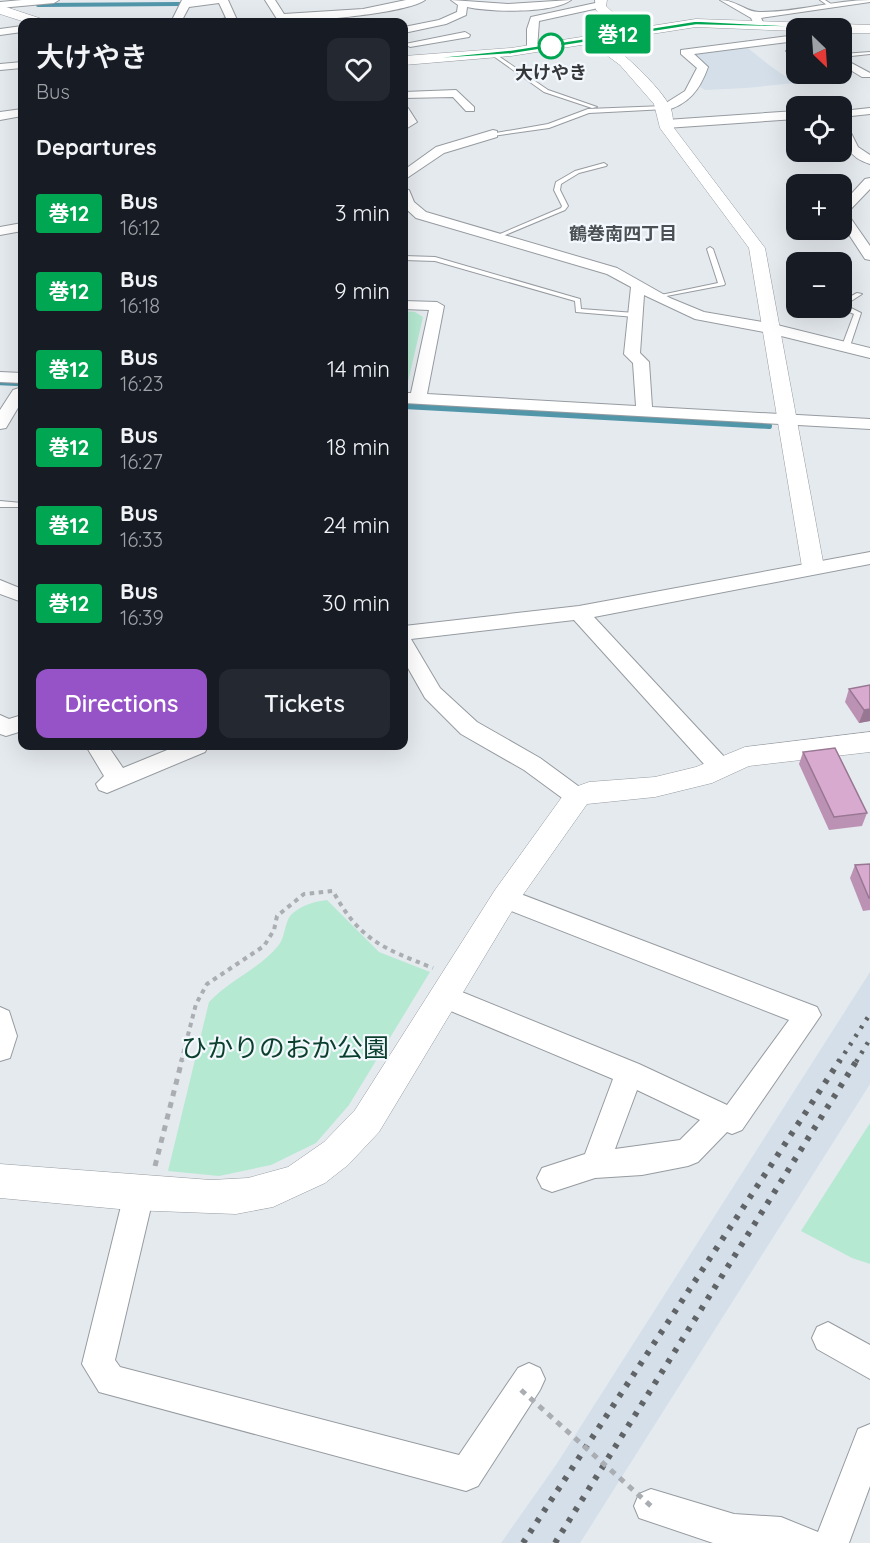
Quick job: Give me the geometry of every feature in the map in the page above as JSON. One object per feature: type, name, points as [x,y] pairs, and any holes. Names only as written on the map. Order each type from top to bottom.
[{"type":"main road","points":[[2,11],[24,18]]},
{"type":"main road","points":[[408,61],[494,54],[696,23],[757,20],[786,28]]},
{"type":"main road","points":[[852,29],[870,29]]},
{"type":"street","points":[[2,11],[54,0]]},
{"type":"street","points":[[178,18],[186,2],[221,0],[231,18]]},
{"type":"street","points":[[270,0],[281,17],[377,10],[420,0]]},
{"type":"street","points":[[408,28],[451,19],[462,13],[459,3],[526,7],[566,0]]},
{"type":"street","points":[[725,0],[757,20],[825,2],[868,0]]},
{"type":"street","points":[[532,49],[532,29],[535,19],[600,3],[603,12],[627,33]]},
{"type":"street","points":[[377,10],[388,17]]},
{"type":"street","points":[[0,32],[18,30]]},
{"type":"street","points":[[665,116],[696,86],[703,67],[685,51],[786,33]]},
{"type":"street","points":[[408,42],[465,35]]},
{"type":"street","points":[[593,39],[625,62],[757,248],[769,328],[788,417],[813,567]]},
{"type":"street","points":[[408,44],[426,60]]},
{"type":"street","points":[[0,67],[18,65]]},
{"type":"street","points":[[852,66],[866,75]]},
{"type":"street","points":[[408,95],[456,93],[470,109]]},
{"type":"street","points":[[852,113],[870,111]]},
{"type":"street","points":[[0,116],[18,114]]},
{"type":"street","points":[[665,116],[786,115]]},
{"type":"street","points":[[408,173],[440,150],[493,134]]},
{"type":"street","points":[[852,145],[853,149],[870,160]]},
{"type":"street","points":[[852,202],[870,182]]},
{"type":"street","points":[[408,204],[421,215],[612,271],[658,297],[700,316],[769,328],[870,353]]},
{"type":"street","points":[[0,231],[18,227]]},
{"type":"street","points":[[852,228],[870,256]]},
{"type":"street","points":[[638,285],[632,354],[641,362],[644,410]]},
{"type":"street","points":[[408,304],[437,306],[411,398],[788,417],[870,424]]},
{"type":"street","points":[[0,377],[18,386]]},
{"type":"street","points":[[0,392],[18,389]]},
{"type":"street","points":[[0,424],[18,393]]},
{"type":"street","points":[[408,633],[431,632],[579,613],[870,558]]},
{"type":"street","points":[[579,613],[721,768]]},
{"type":"street","points":[[408,651],[432,693],[469,728],[532,764],[577,797]]},
{"type":"street","points":[[0,723],[6,728],[18,724]]},
{"type":"street","points":[[0,1181],[146,1185],[231,1198],[273,1190],[307,1175],[339,1153],[367,1121],[440,983],[505,898],[577,797],[589,792],[655,787],[721,768],[746,757],[870,742]]},
{"type":"street","points":[[99,750],[112,781],[187,750]]},
{"type":"street","points":[[440,983],[732,1121],[808,1015],[505,898]]},
{"type":"street","points":[[0,1019],[4,1036],[0,1049]]},
{"type":"street","points":[[595,1164],[628,1073]]},
{"type":"street","points":[[552,1178],[595,1164],[642,1161],[688,1152],[723,1117]]},
{"type":"street","points":[[146,1185],[99,1364],[110,1381],[466,1474],[525,1384]]},
{"type":"street","points":[[828,1338],[870,1362]]},
{"type":"street","points":[[831,1543],[870,1441]]},
{"type":"street","points":[[651,1506],[733,1538],[781,1535],[805,1543]]},
{"type":"lane","points":[[852,58],[870,53]]},
{"type":"lane","points":[[494,54],[546,91],[585,107],[665,116]]},
{"type":"lane","points":[[493,134],[549,126],[582,112],[621,110]]},
{"type":"lane","points":[[496,237],[563,209],[565,206],[557,190],[558,183],[577,172],[604,165]]},
{"type":"lane","points":[[658,297],[722,284],[710,249]]},
{"type":"lane","points":[[408,258],[435,259],[578,300],[578,310],[635,315]]},
{"type":"lane","points":[[852,299],[859,294]]},
{"type":"lane","points":[[846,346],[858,314],[852,311]]},
{"type":"lane","points":[[0,504],[18,506]]},
{"type":"path","points":[[146,1185],[196,1004],[207,984],[239,965],[264,946],[274,930],[277,916],[304,894],[333,891],[346,917],[363,935],[440,983]]},
{"type":"path","points":[[525,1384],[651,1506]]},
{"type":"shaded area","points":[[744,45],[786,77],[786,84],[705,90],[700,87],[707,67],[691,53]]},
{"type":"shaded area","points":[[870,972],[870,1084],[580,1543],[501,1543],[558,1462]]},
{"type":"green space","points":[[408,311],[415,312],[423,317],[408,382]]},
{"type":"green space","name":"ひかりのおか公園","points":[[327,900],[379,952],[430,972],[349,1105],[316,1143],[271,1165],[219,1176],[168,1171],[209,1002],[278,946],[293,913],[301,907]]},
{"type":"green space","points":[[870,1123],[870,1264],[852,1258],[801,1231]]},
{"type":"building","points":[[870,685],[870,709],[864,710],[849,689]]},
{"type":"building","points":[[835,748],[867,813],[834,817],[803,752]]},
{"type":"building","points":[[870,864],[870,898],[869,898],[855,865]]},
{"type":"waterway","points":[[38,5],[180,4]]},
{"type":"waterway","points":[[0,383],[18,384]]},
{"type":"waterway","points":[[408,406],[769,426]]},
{"type":"railway","points":[[839,1062],[870,1014]]},
{"type":"railway","points":[[856,1062],[870,1039]]},
{"type":"railway","points":[[523,1543],[840,1060]]},
{"type":"railway","points":[[555,1543],[857,1060]]},
{"type":"bus line","name":"巻12","points":[[408,61],[511,52],[696,23],[786,25]]},
{"type":"place","name":"大けやき","points":[[551,46]]},
{"type":"district","name":"鶴巻南四丁目","points":[[623,233]]}]
